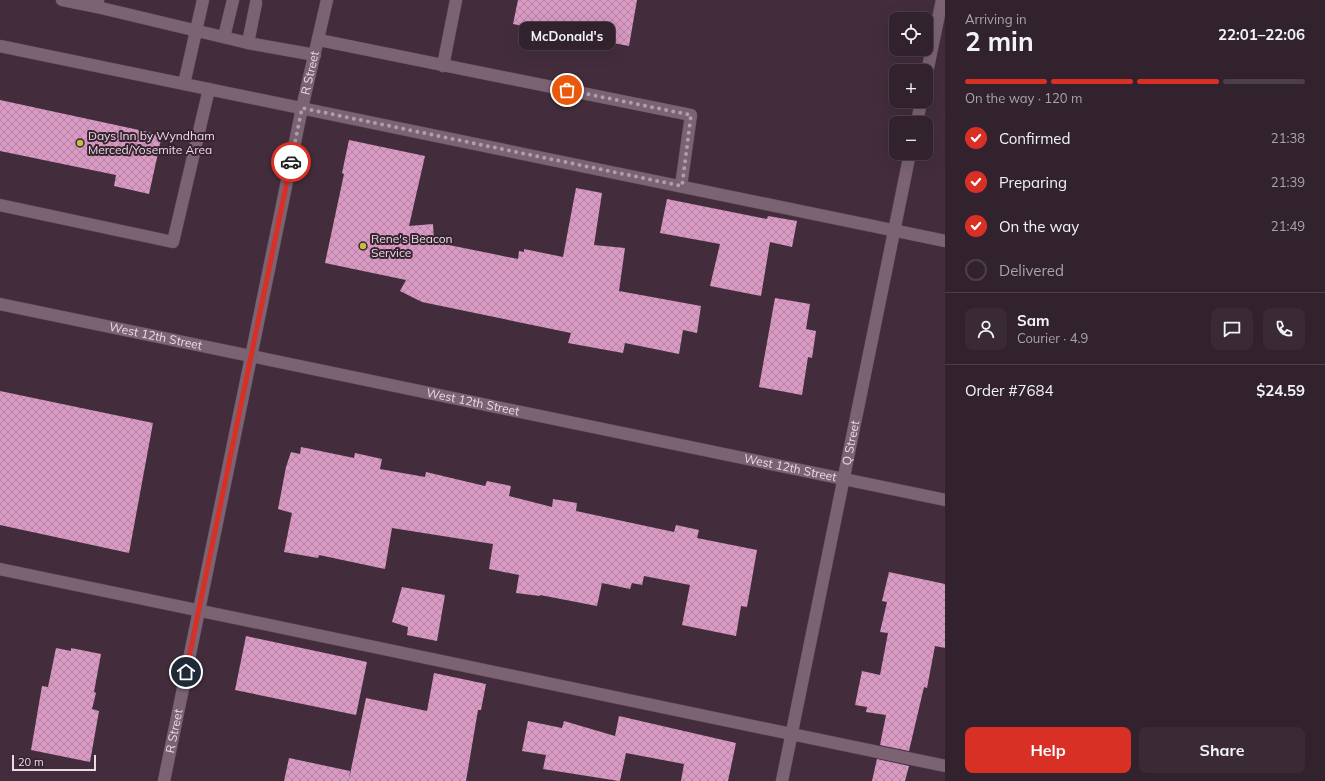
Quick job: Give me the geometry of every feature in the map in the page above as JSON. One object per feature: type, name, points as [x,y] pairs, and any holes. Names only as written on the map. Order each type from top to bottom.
[{"type":"street","points":[[62,0],[98,3],[196,31],[248,43],[315,55]]},
{"type":"street","points":[[184,84],[203,0]]},
{"type":"street","points":[[224,37],[233,0]]},
{"type":"street","name":"R Street","points":[[164,781],[302,108],[319,40],[327,0]]},
{"type":"street","points":[[443,66],[456,0]]},
{"type":"street","points":[[929,64],[942,0]]},
{"type":"street","points":[[248,43],[256,3]]},
{"type":"street","points":[[319,40],[691,115],[682,186]]},
{"type":"street","points":[[0,46],[945,241]]},
{"type":"street","points":[[0,205],[173,242],[209,89]]},
{"type":"street","name":"Q Street","points":[[782,781],[909,160]]},
{"type":"street","name":"West 12th Street","points":[[0,304],[945,500]]},
{"type":"street","points":[[0,569],[945,766]]},
{"type":"building","points":[[518,0],[637,0],[629,46],[513,24]]},
{"type":"building","name":"Days Inn by Wyndham Merced/Yosemite Area","points":[[0,100],[162,135],[149,194],[114,186],[116,175],[0,151]]},
{"type":"building","points":[[349,140],[425,156],[409,226],[433,224],[434,242],[518,259],[519,251],[524,252],[524,249],[563,257],[576,188],[602,193],[594,245],[625,248],[619,291],[701,306],[697,333],[683,330],[679,354],[625,343],[623,353],[568,343],[571,333],[422,302],[400,291],[406,280],[325,263],[344,174],[342,173]]},
{"type":"building","points":[[667,199],[767,219],[768,216],[797,221],[792,247],[770,242],[761,296],[710,286],[720,244],[660,233]]},
{"type":"building","points":[[775,298],[810,304],[806,329],[816,331],[812,358],[808,357],[802,395],[759,387]]},
{"type":"building","points":[[0,391],[153,423],[129,553],[0,525]]},
{"type":"building","points":[[301,447],[354,458],[355,453],[382,459],[380,469],[425,477],[426,472],[485,486],[487,481],[511,486],[509,496],[552,507],[553,499],[577,503],[576,511],[674,532],[676,525],[699,530],[697,538],[757,550],[747,607],[741,606],[736,636],[682,625],[690,585],[644,576],[642,585],[632,583],[630,589],[602,583],[597,606],[540,595],[516,593],[519,575],[489,569],[493,544],[392,528],[385,569],[319,555],[318,558],[284,552],[292,513],[278,509],[286,467],[291,452],[300,454]]},
{"type":"building","points":[[889,572],[945,584],[945,648],[935,646],[927,688],[924,687],[909,751],[880,745],[886,715],[866,712],[867,707],[855,705],[862,671],[880,675],[888,633],[880,632],[887,602],[882,601]]},
{"type":"building","points":[[402,587],[445,595],[437,641],[407,635],[408,627],[392,622]]},
{"type":"building","points":[[246,636],[367,662],[356,715],[235,690]]},
{"type":"building","points":[[56,648],[71,651],[71,648],[101,654],[94,692],[96,693],[92,709],[99,711],[90,762],[31,750],[42,686],[48,687]]},
{"type":"building","points":[[434,673],[486,684],[481,710],[478,710],[466,781],[284,781],[289,758],[350,771],[349,779],[366,698],[427,711]]},
{"type":"building","points":[[619,716],[736,743],[728,781],[681,781],[684,764],[626,753],[619,781],[543,769],[546,755],[522,751],[528,721],[562,728],[564,721],[615,736]]},
{"type":"building","points":[[877,759],[909,766],[905,781],[872,781]]},
{"type":"way so far","points":[[291,162],[302,108],[682,186],[691,115],[567,90]]},
{"type":"place","name":"McDonald's","points":[[567,90]]},
{"type":"place","name":"Days Inn by Wyndham Merced/Yosemite Area","points":[[80,143]]},
{"type":"place","name":"Rene's Beacon Service","points":[[363,246]]},
{"type":"route","points":[[186,672],[291,162]]}]
